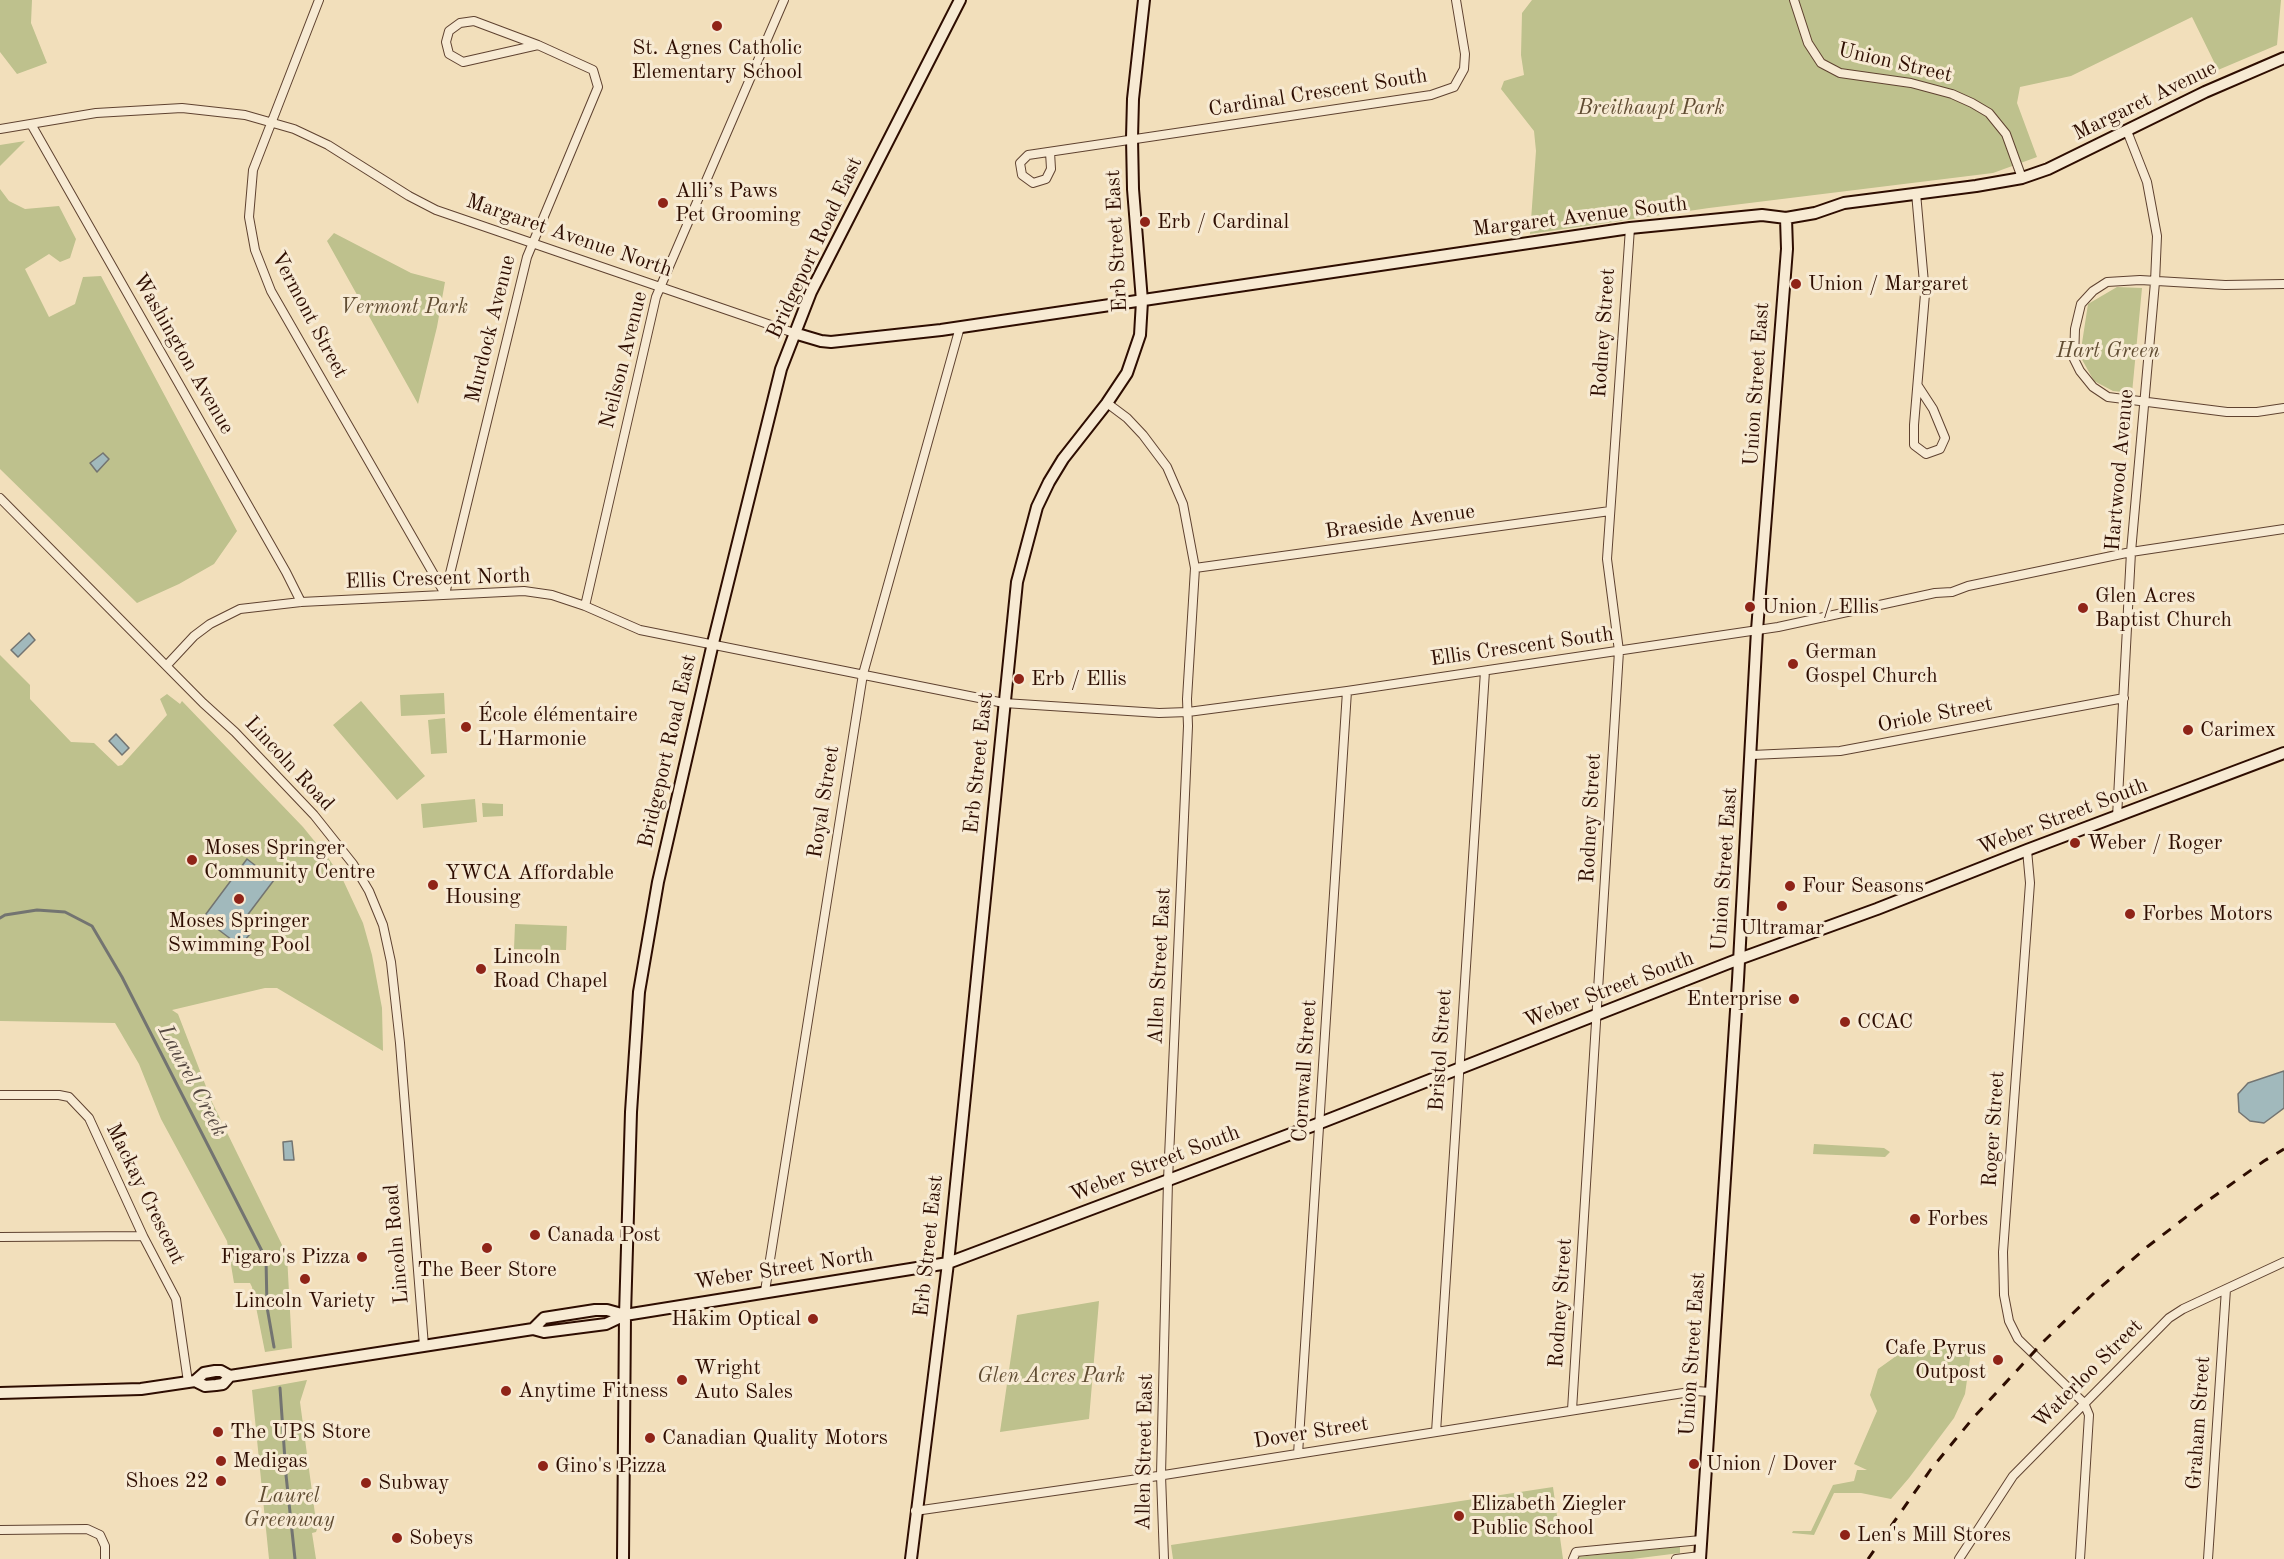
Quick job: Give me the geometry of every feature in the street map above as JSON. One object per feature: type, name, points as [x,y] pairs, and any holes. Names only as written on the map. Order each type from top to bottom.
[{"type":"main road","name":"Bridgeport Road East","points":[[623,1559],[625,1315],[631,1112],[639,992],[658,882],[712,643],[781,369],[811,292],[960,0]]},
{"type":"main road","name":"Erb Street East","points":[[911,1559],[915,1511],[948,1263],[1017,582],[1037,507],[1049,482],[1063,459],[1127,374],[1140,335],[1142,300],[1133,189],[1132,138],[1133,99],[1144,0]]},
{"type":"main road","name":"Margaret Avenue","points":[[2022,178],[2048,169],[2205,92],[2284,57]]},
{"type":"main road","name":"Margaret Avenue South","points":[[1142,300],[1630,228],[1762,215],[1786,218],[1815,213],[1844,203],[2022,178]]},
{"type":"main road","name":"Union Street East","points":[[1700,1558],[1752,755],[1757,630],[1786,249],[1786,218]]},
{"type":"main road","name":"Margaret Avenue North","points":[[794,333],[831,342],[960,327],[1142,300]]},
{"type":"main road","name":"Weber Street South","points":[[948,1263],[1320,1123],[1739,960],[2284,753]]},
{"type":"main road","name":"Weber Street North","points":[[0,1393],[130,1389],[191,1382],[204,1373],[215,1371],[221,1371],[230,1376],[533,1329],[544,1332],[606,1324],[625,1315],[948,1263]]},
{"type":"street","name":"Vermont Street","points":[[320,0],[252,170],[249,217],[255,250],[271,291],[445,594]]},
{"type":"street","name":"Neilson Avenue","points":[[585,606],[660,288],[784,0]]},
{"type":"street","name":"Cardinal Crescent South","points":[[1132,138],[1431,95],[1454,87],[1464,69],[1465,54],[1456,0]]},
{"type":"street","name":"Union Street","points":[[1794,0],[1808,44],[1821,63],[1840,73],[1911,83],[1952,94],[1972,103],[1989,113],[2006,134],[2022,178]]},
{"type":"street","name":"Murdock Avenue","points":[[445,594],[527,257],[598,87],[593,70],[538,45],[474,21],[460,23],[448,31],[446,42],[448,54],[463,62],[538,45]]},
{"type":"street","name":"Margaret Avenue North","points":[[0,129],[96,113],[182,108],[216,110],[270,122],[294,129],[328,145],[409,196],[436,210],[794,333]]},
{"type":"street","name":"Washington Avenue","points":[[31,124],[301,602]]},
{"type":"street","name":"Hartwood Avenue","points":[[2117,817],[2131,552],[2156,282],[2157,236],[2147,182],[2127,131]]},
{"type":"street","points":[[1050,152],[1051,169],[1046,179],[1033,183],[1022,175],[1020,163],[1028,155],[1132,138]]},
{"type":"street","points":[[1916,193],[1925,294],[1918,386],[1914,445],[1926,454],[1940,449],[1945,438],[1933,409],[1918,386]]},
{"type":"street","name":"Rodney Street","points":[[1572,1410],[1619,651],[1607,559],[1630,228]]},
{"type":"street","points":[[2284,284],[2140,280],[2107,282],[2092,291],[2081,304],[2074,329],[2074,359],[2093,387],[2108,397],[2226,412],[2257,412],[2284,408]]},
{"type":"street","name":"Royal Street","points":[[765,1291],[863,674],[960,327]]},
{"type":"street","name":"Allen Street East","points":[[1107,403],[1127,418],[1143,435],[1167,467],[1183,504],[1195,568],[1168,1180],[1161,1475],[1164,1559]]},
{"type":"street","name":"Lincoln Road","points":[[0,498],[203,703],[235,732],[314,815],[354,864],[369,891],[383,925],[391,962],[400,1043],[424,1346]]},
{"type":"street","name":"Braeside Avenue","points":[[1195,568],[1610,511]]},
{"type":"street","name":"Ellis Crescent South","points":[[1004,703],[1159,713],[1188,712],[1347,691],[1757,630],[1935,593],[1952,592],[1968,586],[2131,552],[2284,529]]},
{"type":"street","name":"Ellis Crescent North","points":[[167,665],[194,636],[225,615],[240,609],[301,602],[524,591],[552,595],[585,606],[640,630],[1004,703]]},
{"type":"street","name":"Bristol Street","points":[[1436,1432],[1485,671]]},
{"type":"street","name":"Cornwall Street","points":[[1298,1454],[1347,691]]},
{"type":"street","name":"Oriole Street","points":[[1752,755],[1840,751],[2124,698]]},
{"type":"street","name":"Roger Street","points":[[2027,850],[2030,883],[2003,1252],[2004,1295],[2009,1321],[2018,1339],[2084,1403]]},
{"type":"street","name":"Mackay Crescent","points":[[0,1095],[69,1097],[89,1118],[143,1236],[176,1299],[191,1382]]},
{"type":"street","points":[[0,1237],[143,1236]]},
{"type":"street","name":"Waterloo Street","points":[[1959,1559],[2013,1476],[2169,1318],[2182,1309],[2284,1262]]},
{"type":"street","name":"Graham Street","points":[[2208,1559],[2226,1289]]},
{"type":"street","name":"Dover Street","points":[[915,1511],[1298,1454],[1696,1391],[1711,1392]]},
{"type":"street","points":[[2080,1559],[2090,1415],[2084,1403]]},
{"type":"street","points":[[0,1530],[87,1529],[100,1535],[105,1546],[105,1559]]},
{"type":"street","points":[[1573,1559],[1576,1552],[1701,1540]]},
{"type":"street","points":[[1676,1559],[1700,1558]]},
{"type":"green space","points":[[0,0],[32,0],[31,23],[47,63],[17,74],[0,52]]},
{"type":"green space","name":"Breithaupt Park","points":[[1532,0],[2281,0],[2277,45],[2218,70],[2192,17],[2071,76],[2020,87],[2017,103],[2037,157],[1993,173],[1709,208],[1530,234],[1536,151],[1534,131],[1501,89],[1504,81],[1524,75],[1521,55],[1522,13]]},
{"type":"green space","points":[[25,141],[0,166],[0,145]]},
{"type":"green space","points":[[0,189],[9,201],[25,209],[59,206],[76,239],[70,258],[60,262],[49,254],[25,269],[49,317],[75,304],[83,277],[101,276],[237,531],[214,564],[179,584],[137,603],[0,469]]},
{"type":"green space","name":"Vermont Park","points":[[334,233],[411,273],[445,282],[437,327],[418,404],[327,241]]},
{"type":"green space","name":"Hart Green","points":[[2117,287],[2142,288],[2132,393],[2113,391],[2094,381],[2080,356],[2088,304]]},
{"type":"green space","points":[[0,655],[30,685],[30,699],[71,742],[94,743],[118,766],[122,765],[167,715],[160,699],[167,694],[180,704],[182,701],[303,827],[343,880],[363,923],[372,955],[382,1008],[383,1051],[277,988],[265,988],[172,1010],[178,1014],[212,1102],[287,1255],[292,1348],[265,1352],[252,1287],[250,1283],[234,1283],[227,1241],[161,1119],[139,1064],[115,1023],[0,1021]]},
{"type":"green space","points":[[444,693],[445,714],[401,716],[400,695]]},
{"type":"green space","points":[[361,701],[425,776],[397,800],[333,725]]},
{"type":"green space","points":[[445,718],[447,753],[431,754],[428,720]]},
{"type":"green space","points":[[475,799],[477,822],[423,828],[421,804]]},
{"type":"green space","points":[[482,803],[503,804],[503,816],[483,817]]},
{"type":"green space","points":[[515,924],[567,926],[566,950],[514,949]]},
{"type":"green space","points":[[1814,1144],[1884,1148],[1890,1152],[1885,1157],[1813,1154]]},
{"type":"green space","name":"Glen Acres Park","points":[[1099,1301],[1089,1419],[1000,1432],[1017,1315]]},
{"type":"green space","points":[[1972,1345],[1965,1394],[1954,1418],[1891,1499],[1861,1493],[1834,1493],[1814,1535],[1792,1533],[1793,1531],[1811,1531],[1833,1485],[1854,1481],[1857,1470],[1867,1470],[1854,1464],[1877,1411],[1870,1395],[1878,1369],[1899,1354]]},
{"type":"green space","name":"Laurel Greenway","points":[[307,1380],[300,1402],[317,1529],[312,1533],[316,1559],[269,1559],[252,1390]]},
{"type":"green space","name":"Elizabeth Ziegler Public School","points":[[1553,1487],[1563,1559],[1173,1559],[1171,1545]]},
{"type":"green space","points":[[1680,1546],[1680,1553],[1632,1559],[1578,1559],[1578,1557]]},
{"type":"water","points":[[103,453],[109,459],[97,472],[90,463]]},
{"type":"water","points":[[29,633],[35,640],[18,657],[11,650]]},
{"type":"water","points":[[116,734],[129,748],[122,755],[109,741]]},
{"type":"water","name":"Moses Springer Swimming Pool","points":[[247,859],[274,880],[240,925],[250,934],[240,946],[203,918]]},
{"type":"water","points":[[2284,1071],[2284,1108],[2264,1123],[2250,1121],[2239,1112],[2238,1094],[2248,1083]]},
{"type":"water","points":[[292,1141],[294,1160],[284,1160],[283,1142]]},
{"type":"waterway","name":"Laurel Creek","points":[[0,918],[5,915],[37,910],[65,912],[92,926],[122,977],[266,1259],[267,1307],[274,1347]]},
{"type":"waterway","name":"Laurel Creek","points":[[280,1388],[295,1559]]},
{"type":"railway","points":[[1868,1559],[1931,1469],[1974,1417],[2045,1340],[2147,1247],[2203,1204],[2284,1149]]},
{"type":"place","name":"St. Agnes Catholic Elementary School","points":[[717,26]]},
{"type":"place","name":"Alli’s Paws Pet Grooming","points":[[663,203]]},
{"type":"place","name":"Erb / Cardinal","points":[[1145,222]]},
{"type":"place","name":"Union / Margaret","points":[[1796,284]]},
{"type":"place","name":"Union / Ellis","points":[[1750,607]]},
{"type":"place","name":"Glen Acres Baptist Church","points":[[2083,608]]},
{"type":"place","name":"German Gospel Church","points":[[1793,664]]},
{"type":"place","name":"Erb / Ellis","points":[[1019,679]]},
{"type":"place","name":"École élémentaire L'Harmonie","points":[[466,727]]},
{"type":"place","name":"Carimex","points":[[2188,730]]},
{"type":"place","name":"Weber / Roger","points":[[2075,843]]},
{"type":"place","name":"Moses Springer Community Centre","points":[[192,860]]},
{"type":"place","name":"YWCA Affordable Housing","points":[[433,885]]},
{"type":"place","name":"Four Seasons","points":[[1790,886]]},
{"type":"place","name":"Moses Springer Swimming Pool","points":[[239,899]]},
{"type":"place","name":"Ultramar","points":[[1782,906]]},
{"type":"place","name":"Forbes Motors","points":[[2130,914]]},
{"type":"place","name":"Lincoln Road Chapel","points":[[481,969]]},
{"type":"place","name":"Enterprise","points":[[1794,999]]},
{"type":"place","name":"CCAC","points":[[1845,1022]]},
{"type":"place","name":"Forbes","points":[[1915,1219]]},
{"type":"place","name":"Canada Post","points":[[535,1235]]},
{"type":"place","name":"The Beer Store","points":[[487,1248]]},
{"type":"place","name":"Figaro's Pizza","points":[[362,1257]]},
{"type":"place","name":"Lincoln Variety","points":[[305,1279]]},
{"type":"place","name":"Hakim Optical","points":[[813,1319]]},
{"type":"place","name":"Cafe Pyrus Outpost","points":[[1998,1360]]},
{"type":"place","name":"Wright Auto Sales","points":[[682,1380]]},
{"type":"place","name":"Anytime Fitness","points":[[506,1391]]},
{"type":"place","name":"The UPS Store","points":[[218,1432]]},
{"type":"place","name":"Canadian Quality Motors","points":[[650,1438]]},
{"type":"place","name":"Medigas","points":[[221,1461]]},
{"type":"place","name":"Union / Dover","points":[[1694,1464]]},
{"type":"place","name":"Gino's Pizza","points":[[543,1466]]},
{"type":"place","name":"Shoes 22","points":[[221,1481]]},
{"type":"place","name":"Subway","points":[[366,1483]]},
{"type":"place","name":"Elizabeth Ziegler Public School","points":[[1459,1516]]},
{"type":"place","name":"Len's Mill Stores","points":[[1845,1535]]},
{"type":"place","name":"Sobeys","points":[[397,1538]]}]
